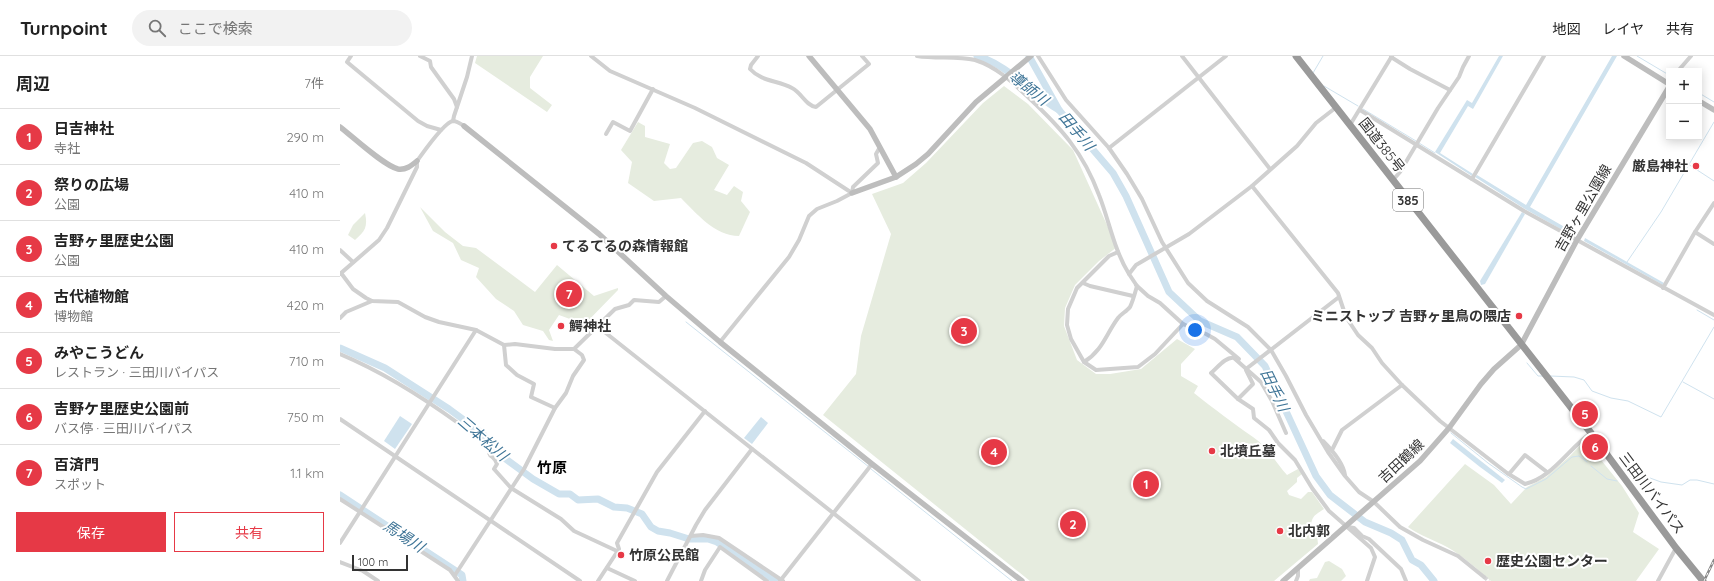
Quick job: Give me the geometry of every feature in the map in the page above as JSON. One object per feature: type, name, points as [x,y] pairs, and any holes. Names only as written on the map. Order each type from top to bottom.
[{"type":"highway","name":"国道385号","points":[[1296,56],[1521,345]]},
{"type":"highway","name":"三田川バイパス","points":[[1521,345],[1591,433],[1676,548],[1704,581]]},
{"type":"street","points":[[351,56],[347,62],[418,121],[427,126],[441,130]]},
{"type":"street","points":[[420,56],[430,61],[431,67],[454,98],[457,107]]},
{"type":"street","points":[[453,121],[472,56]]},
{"type":"street","points":[[591,56],[610,71],[695,108],[806,163],[852,193]]},
{"type":"street","points":[[758,56],[751,65],[750,70],[756,76],[792,88],[810,106],[816,107],[869,64],[862,56]]},
{"type":"street","points":[[918,56],[958,56],[973,59],[990,66],[1006,77],[1042,110],[1075,147],[1083,160],[1098,193],[1118,252],[1136,284],[1148,296],[1160,303],[1183,324],[1215,339],[1239,359],[1246,369],[1253,384],[1238,399]]},
{"type":"street","points":[[720,342],[789,257],[799,240],[806,221],[812,212],[852,193],[896,177],[928,154],[976,102],[1031,56]]},
{"type":"street","points":[[1038,56],[1066,100],[1109,148],[1142,199],[1167,248],[1188,283],[1207,300],[1248,327],[1271,350],[1319,436],[1345,476],[1359,492],[1374,502],[1400,528],[1458,556],[1484,577]]},
{"type":"street","points":[[1182,56],[1270,169]]},
{"type":"street","points":[[1109,148],[1198,76],[1226,56]]},
{"type":"street","points":[[1392,180],[1400,172],[1459,77],[1469,56]]},
{"type":"street","points":[[1472,179],[1544,56]]},
{"type":"street","points":[[1624,56],[1666,83]]},
{"type":"street","points":[[1681,68],[1691,56]]},
{"type":"street","points":[[812,57],[836,90],[870,129],[896,177]]},
{"type":"street","points":[[1350,126],[1392,57],[1410,69],[1450,90]]},
{"type":"street","points":[[606,134],[613,122],[630,131],[653,89]]},
{"type":"street","name":"吉野ヶ里公園線","points":[[1521,345],[1577,240],[1666,90]]},
{"type":"street","points":[[1702,103],[1714,110]]},
{"type":"street","points":[[1129,274],[1136,265],[1189,234],[1252,186],[1297,146],[1316,123],[1335,107]]},
{"type":"street","points":[[1360,110],[1524,211],[1714,315]]},
{"type":"street","points":[[340,126],[379,158],[397,169],[404,169],[417,161],[449,122],[453,121],[464,126],[599,234],[666,296],[720,342],[872,464],[1022,581]]},
{"type":"street","points":[[852,193],[853,187],[878,164],[876,154],[880,147]]},
{"type":"street","points":[[417,161],[417,167],[386,228],[375,244],[341,273],[353,289],[372,301],[398,302],[439,322],[476,330],[504,345],[514,344],[555,349],[574,349],[582,355],[584,360],[573,376],[566,393],[555,408],[524,469],[455,576]]},
{"type":"street","points":[[1252,186],[1338,293],[1346,317],[1352,327],[1372,348],[1382,363],[1402,385],[1449,428],[1508,474],[1525,484],[1531,483],[1548,472],[1591,433]]},
{"type":"street","points":[[1664,288],[1695,232],[1714,203]]},
{"type":"street","points":[[1695,232],[1714,244]]},
{"type":"street","points":[[340,250],[353,262]]},
{"type":"street","points":[[1118,252],[1109,256],[1083,283],[1073,296],[1068,309],[1067,325],[1071,339],[1084,362],[1096,370],[1138,367],[1155,354],[1183,324]]},
{"type":"street","points":[[1083,283],[1133,296]]},
{"type":"street","points":[[1084,362],[1100,349],[1104,343],[1104,339],[1119,316],[1129,308],[1137,286],[1136,284]]},
{"type":"street","points":[[574,349],[615,310],[629,305],[634,300],[645,300],[654,303],[659,302],[666,296]]},
{"type":"street","points":[[1246,369],[1339,297]]},
{"type":"street","points":[[340,318],[346,312],[372,301]]},
{"type":"street","points":[[598,326],[919,581]]},
{"type":"street","points":[[340,543],[476,330]]},
{"type":"street","points":[[504,345],[506,365],[517,375],[534,384],[531,397],[555,408]]},
{"type":"street","name":"吉田鶴線","points":[[1283,581],[1347,527],[1420,461],[1449,428],[1481,384],[1494,369],[1521,345]]},
{"type":"street","points":[[340,354],[366,364],[430,402],[447,414],[483,443],[496,460],[497,464],[494,469],[511,488],[561,519],[574,531],[617,551]]},
{"type":"street","points":[[1286,433],[1272,401],[1261,382],[1234,358],[1231,357],[1227,359],[1211,373],[1238,399],[1253,409],[1254,418],[1269,430],[1278,443],[1295,460],[1312,488],[1326,507],[1374,552],[1374,564],[1367,581]]},
{"type":"street","points":[[1219,389],[1223,385]]},
{"type":"street","points":[[1332,450],[1342,430],[1402,385]]},
{"type":"street","points":[[598,581],[619,549],[617,543],[636,508],[669,455],[705,411]]},
{"type":"street","points":[[340,419],[580,581]]},
{"type":"street","points":[[1319,436],[1332,450],[1344,470],[1345,476]]},
{"type":"street","points":[[667,581],[705,510],[752,449]]},
{"type":"street","points":[[1508,474],[1525,455],[1548,472]]},
{"type":"street","points":[[691,536],[703,535],[718,538],[782,580],[872,464]]},
{"type":"street","points":[[340,499],[450,570],[458,581]]},
{"type":"street","points":[[1347,527],[1354,528],[1362,536],[1369,539],[1401,569],[1406,581]]},
{"type":"street","points":[[701,581],[705,570],[720,547],[767,581]]},
{"type":"street","points":[[1658,581],[1676,548]]},
{"type":"street","points":[[340,562],[363,571],[378,581]]},
{"type":"street","points":[[607,568],[635,581]]},
{"type":"street","points":[[1296,581],[1298,569]]},
{"type":"shaded area","points":[[477,56],[543,56],[530,77],[530,88],[552,105],[547,112],[475,63]]},
{"type":"shaded area","points":[[1004,86],[1028,104],[1073,150],[1117,247],[1099,261],[1075,285],[1065,308],[1064,326],[1077,360],[1096,374],[1110,374],[1141,369],[1177,339],[1195,349],[1181,364],[1181,376],[1198,386],[1194,393],[1258,441],[1287,475],[1298,469],[1302,474],[1297,478],[1297,482],[1287,491],[1289,495],[1301,499],[1308,492],[1312,492],[1324,509],[1313,517],[1311,523],[1311,531],[1317,535],[1318,544],[1274,581],[1030,581],[823,415],[856,374],[861,336],[891,234],[872,194],[903,183],[926,163],[983,103]]},
{"type":"shaded area","points":[[638,122],[645,126],[645,137],[670,144],[664,163],[670,169],[676,168],[693,143],[702,141],[712,147],[717,158],[729,165],[714,190],[727,195],[734,186],[743,192],[741,201],[750,212],[739,236],[730,235],[714,228],[700,217],[681,198],[654,201],[628,183],[632,162],[621,150]]},
{"type":"shaded area","points":[[420,207],[445,232],[463,246],[476,248],[535,292],[557,265],[594,296],[618,288],[618,290],[581,328],[578,322],[559,315],[549,330],[553,341],[549,340],[543,331],[523,325],[514,311],[496,299],[476,277],[479,268],[461,260],[453,243],[433,231]]},
{"type":"shaded area","points":[[365,213],[365,228],[355,240],[348,235],[353,225]]},
{"type":"shaded area","points":[[1585,440],[1622,486],[1639,513],[1633,532],[1659,549],[1636,581],[1491,581],[1453,551],[1408,527],[1465,464],[1494,485],[1511,504],[1527,487],[1546,477],[1570,456]]},
{"type":"shaded area","points":[[1329,561],[1342,569],[1346,576],[1341,581],[1309,581],[1310,579],[1317,578],[1325,562]]},
{"type":"water","points":[[1499,56],[1503,56],[1473,109],[1468,106],[1440,153],[1473,174],[1472,176],[1435,152],[1467,100],[1472,103]]},
{"type":"water","points":[[1612,56],[1617,56],[1530,207],[1575,233],[1573,236],[1525,209],[1475,177],[1477,175],[1526,205]]},
{"type":"water","points":[[1522,212],[1525,214],[1485,284],[1481,285],[1480,281]]},
{"type":"water","points":[[1585,238],[1664,283],[1663,285],[1584,241]]},
{"type":"water","points":[[400,416],[412,424],[395,449],[384,441]]},
{"type":"water","points":[[761,417],[768,423],[752,444],[744,438]]},
{"type":"water","points":[[1453,439],[1505,480],[1502,483],[1480,467],[1450,443]]},
{"type":"waterway","name":"導師川","points":[[977,56],[989,60],[999,66],[1059,110]]},
{"type":"waterway","name":"田手川","points":[[1029,56],[1059,110],[1113,173],[1126,196],[1169,292],[1200,321],[1237,337],[1265,366],[1316,476],[1330,495],[1365,522],[1391,533],[1402,540],[1412,560],[1421,565],[1434,581]]},
{"type":"waterway","points":[[1313,73],[1323,56]]},
{"type":"waterway","points":[[1637,56],[1666,73]]},
{"type":"waterway","points":[[1324,86],[1358,106]]},
{"type":"waterway","points":[[1702,95],[1714,102]]},
{"type":"waterway","points":[[1363,109],[1416,141]]},
{"type":"waterway","points":[[1627,262],[1661,212],[1714,122]]},
{"type":"waterway","points":[[1419,143],[1435,153]]},
{"type":"waterway","points":[[1688,164],[1714,181]]},
{"type":"waterway","points":[[1697,310],[1714,320]]},
{"type":"waterway","points":[[686,322],[869,467]]},
{"type":"waterway","points":[[1550,376],[1574,377],[1584,380],[1592,391],[1611,398],[1628,401],[1661,417],[1714,327]]},
{"type":"waterway","name":"三本松川","points":[[340,348],[385,368],[449,409],[483,434],[495,451],[533,479],[559,494],[570,494],[578,500],[598,499],[614,507],[627,508],[642,514],[651,527],[658,531],[689,539],[708,539],[717,542],[776,581]]},
{"type":"waterway","points":[[1527,363],[1538,376],[1543,376]]},
{"type":"waterway","points":[[1683,382],[1714,399]]},
{"type":"waterway","points":[[1451,433],[1488,463],[1526,489],[1546,479],[1572,457],[1579,456],[1587,462]]},
{"type":"waterway","points":[[1591,466],[1607,479],[1617,481]]},
{"type":"waterway","points":[[871,469],[1012,581]]},
{"type":"waterway","points":[[1631,476],[1650,478],[1661,482],[1682,485],[1690,480],[1714,484]]},
{"type":"waterway","name":"馬場川","points":[[340,495],[462,575],[463,581]]},
{"type":"tunnel","points":[[1484,577],[1489,581]]},
{"type":"railway","points":[[1704,581],[1714,560]]},
{"type":"place","name":"厳島神社","points":[[1696,166]]},
{"type":"place","name":"てるてるの森情報館","points":[[554,246]]},
{"type":"place","name":"百済門","points":[[569,294]]},
{"type":"place","name":"ミニストップ 吉野ヶ里鳥の隈店","points":[[1519,316]]},
{"type":"place","name":"鰐神社","points":[[561,326]]},
{"type":"place","name":"吉野ヶ里歴史公園","points":[[964,331]]},
{"type":"place","name":"みやこうどん","points":[[1585,414]]},
{"type":"place","name":"吉野ケ里歴史公園前","points":[[1595,447]]},
{"type":"place","name":"北墳丘墓","points":[[1212,451]]},
{"type":"place","name":"古代植物館","points":[[994,452]]},
{"type":"place","name":"日吉神社","points":[[1146,484]]},
{"type":"place","name":"祭りの広場","points":[[1073,524]]},
{"type":"place","name":"北内郭","points":[[1280,531]]},
{"type":"place","name":"竹原公民館","points":[[621,555]]},
{"type":"place","name":"歴史公園センター","points":[[1488,561]]},
{"type":"district","name":"竹原","points":[[552,467]]}]
